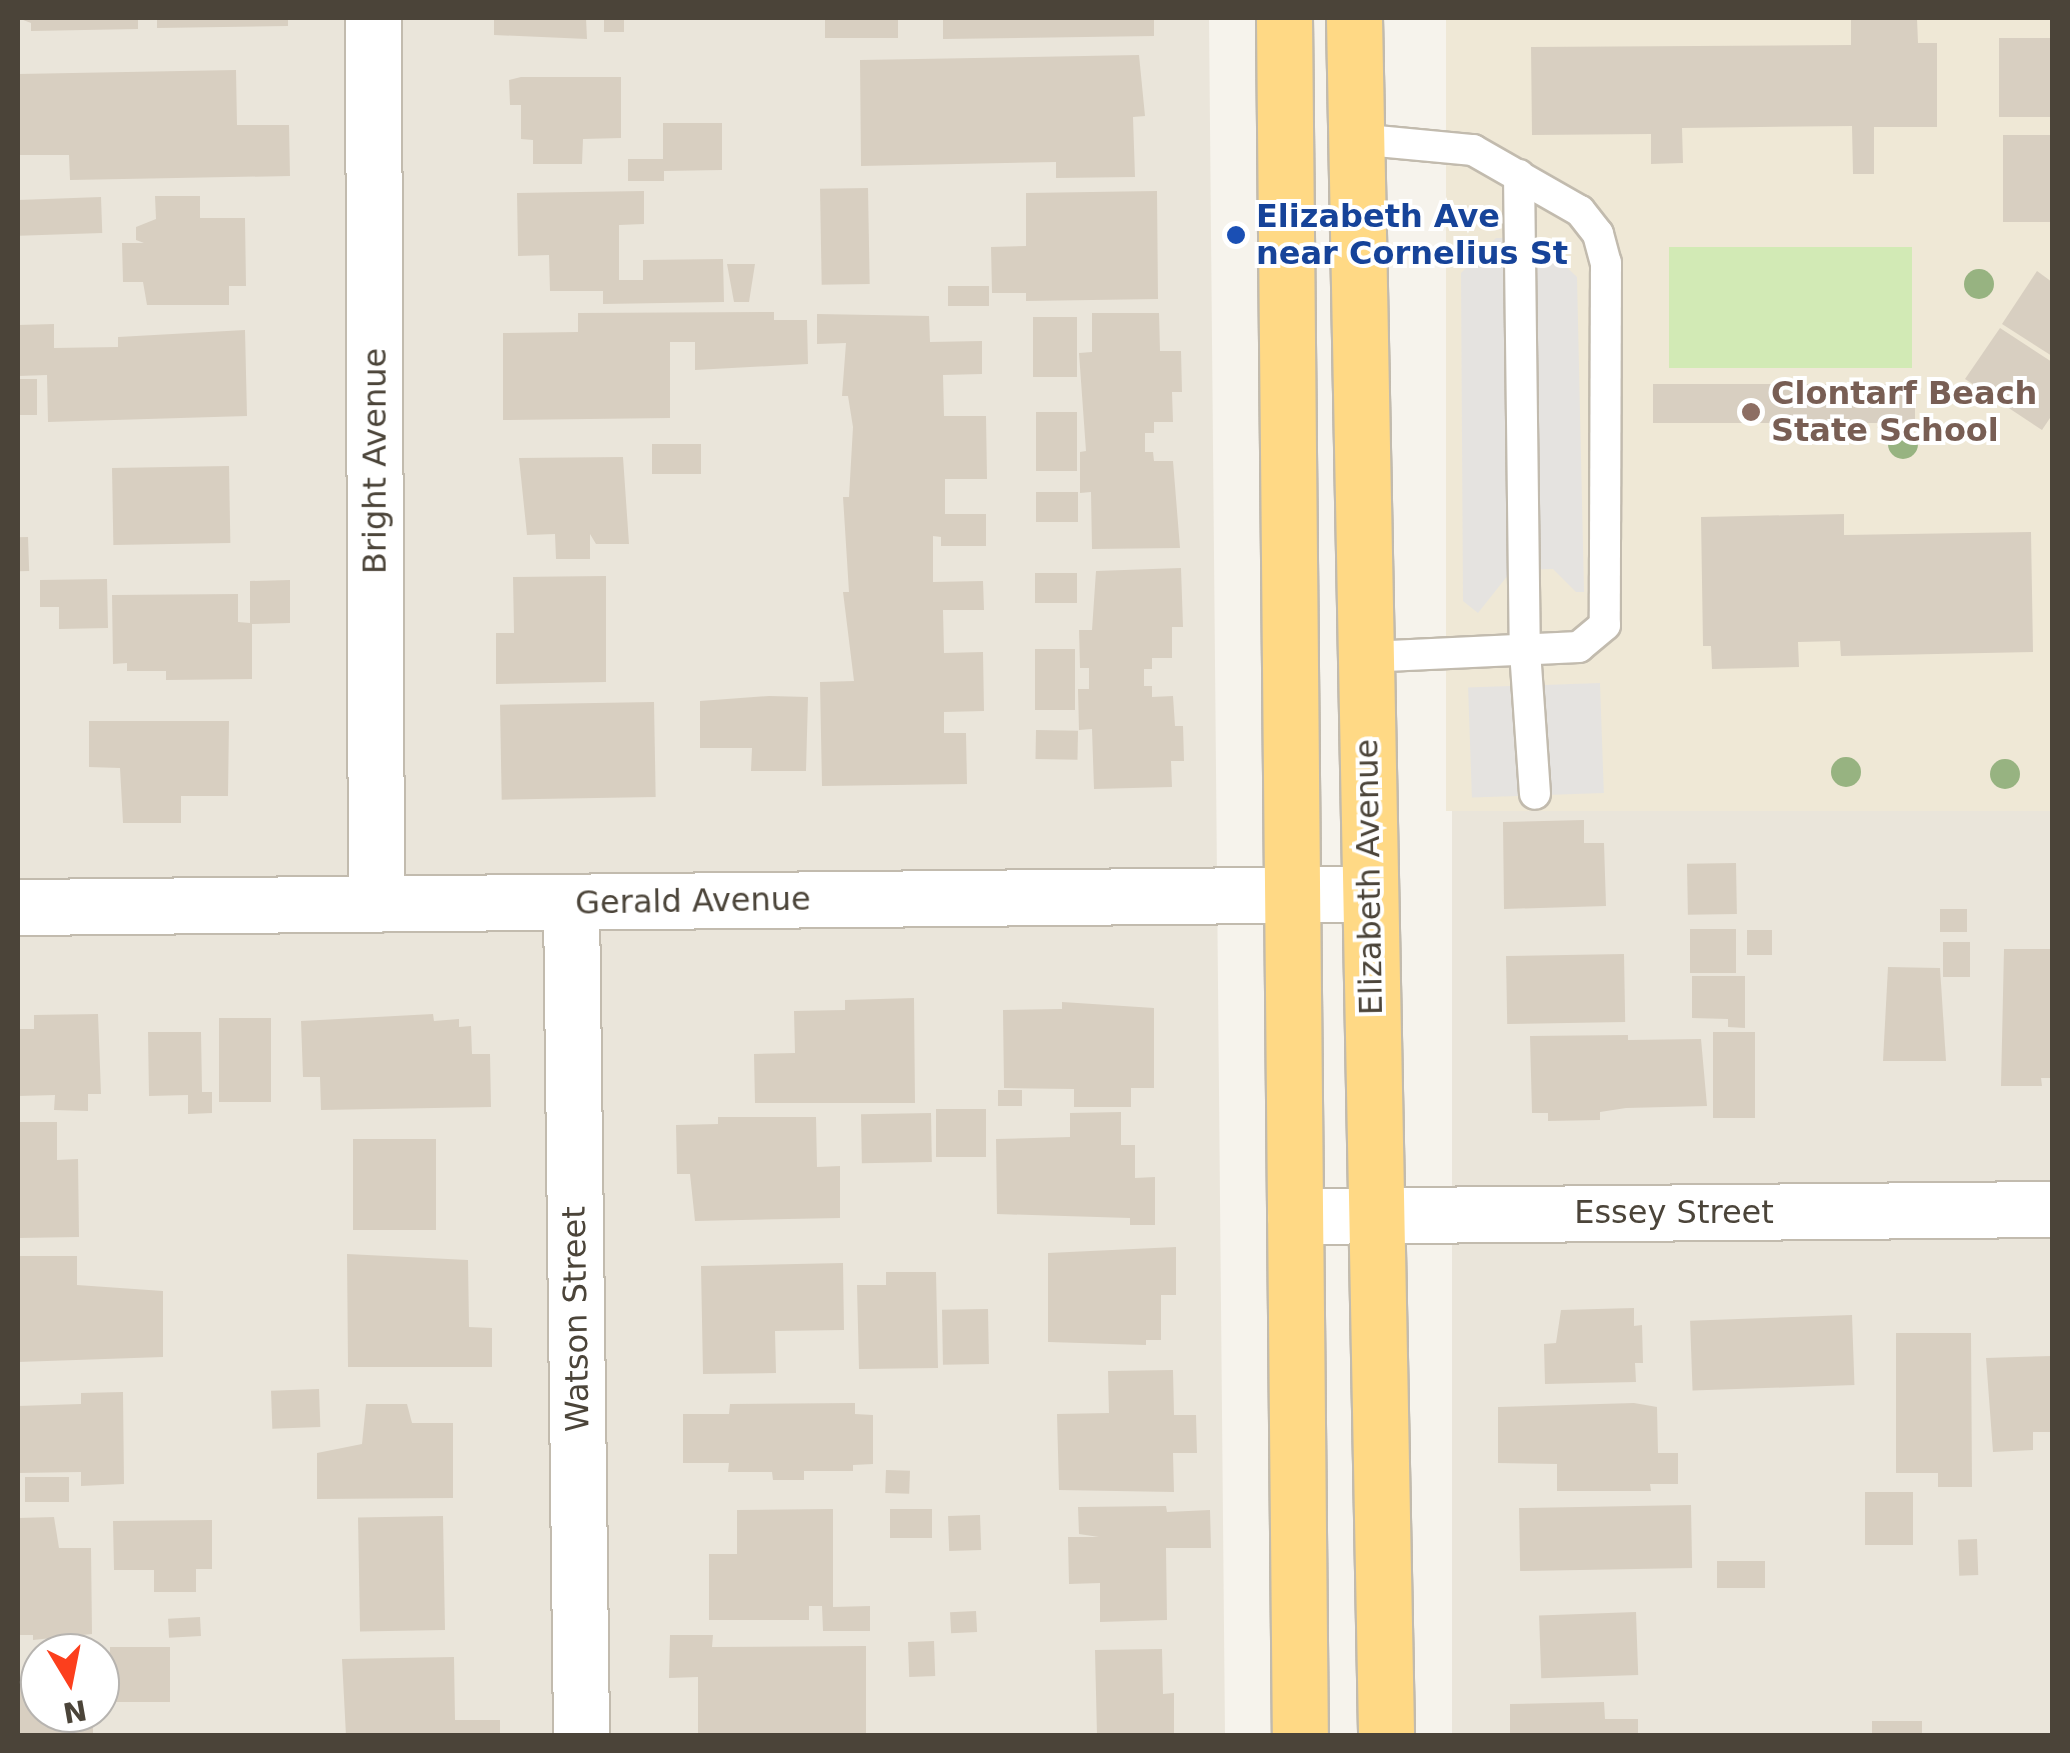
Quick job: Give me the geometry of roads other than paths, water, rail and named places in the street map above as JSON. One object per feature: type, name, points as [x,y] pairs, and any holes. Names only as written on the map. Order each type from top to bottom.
[{"type":"highway","points":[[1284,18],[1300,1736]]},
{"type":"highway","name":"Elizabeth Avenue","points":[[1354,18],[1386,1736]]},
{"type":"street","name":"Bright Avenue","points":[[373,18],[376,904]]},
{"type":"street","name":"Gerald Avenue","points":[[18,907],[1368,894]]},
{"type":"street","name":"Watson Street","points":[[572,902],[581,1736]]},
{"type":"street","name":"Essey Street","points":[[1295,1216],[2052,1208]]},
{"type":"lane","points":[[1356,139],[1454,146],[1519,175],[1591,222],[1604,248],[1606,283],[1608,614],[1596,636],[1578,647],[1364,658]]},
{"type":"lane","points":[[1519,175],[1525,651],[1532,683],[1535,794]]},
{"type":"place","name":"Elizabeth Ave near Cornelius St","points":[[1236,235]]},
{"type":"place","name":"Clontarf Beach State School","points":[[1751,412]]}]
